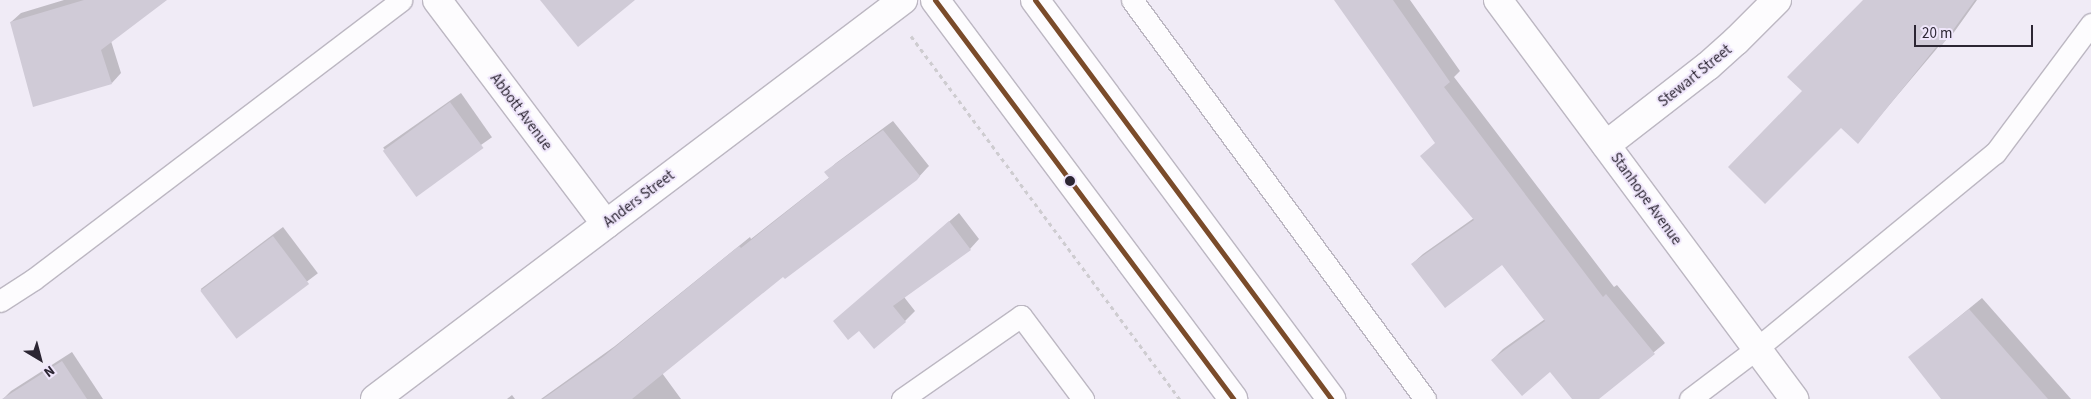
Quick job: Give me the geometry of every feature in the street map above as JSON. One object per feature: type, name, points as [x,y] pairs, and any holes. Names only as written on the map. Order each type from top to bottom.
[{"type":"street","name":"Abbott Avenue","points":[[437,0],[606,224]]},
{"type":"street","name":"Anders Street","points":[[375,399],[903,0]]},
{"type":"street","points":[[935,0],[1233,399]]},
{"type":"street","points":[[1035,0],[1331,399]]},
{"type":"street","name":"Stanhope Avenue","points":[[1498,0],[1794,399]]},
{"type":"street","name":"Stewart Street","points":[[1606,145],[1701,72],[1736,41],[1777,0]]},
{"type":"lane","points":[[0,301],[42,273],[401,0]]},
{"type":"lane","points":[[1132,0],[1425,399]]},
{"type":"lane","points":[[1690,399],[1756,349],[1995,153],[2091,24]]},
{"type":"lane","points":[[902,399],[1021,316],[1083,399]]},
{"type":"path","points":[[919,48],[1180,399]]},
{"type":"building","points":[[84,0],[167,0],[101,50],[112,84],[33,107],[10,22]]},
{"type":"building","points":[[540,0],[635,0],[578,47]]},
{"type":"building","points":[[1334,0],[1393,0],[1450,82],[1444,87],[1603,297],[1606,294],[1655,354],[1599,399],[1572,399],[1550,372],[1522,396],[1491,360],[1545,321],[1502,265],[1445,308],[1411,264],[1474,220],[1420,156],[1435,143]]},
{"type":"building","points":[[1863,0],[1975,0],[1940,48],[1937,46],[1858,144],[1841,128],[1765,204],[1728,167],[1802,91],[1787,77]]},
{"type":"building","points":[[450,102],[484,148],[416,197],[383,151]]},
{"type":"building","points":[[883,130],[920,176],[917,180],[785,279],[783,277],[632,399],[543,399],[604,356],[739,246],[741,248],[829,178],[824,172]]},
{"type":"building","points":[[949,221],[971,250],[893,306],[906,322],[874,349],[859,331],[848,340],[833,321]]},
{"type":"building","points":[[273,236],[309,284],[236,339],[200,291]]},
{"type":"building","points":[[1969,309],[2048,399],[1941,399],[1908,357]]},
{"type":"building","points":[[62,361],[87,399],[2,399]]},
{"type":"transit line","points":[[935,0],[1233,399]]},
{"type":"transit line","points":[[1035,0],[1331,399]]}]
